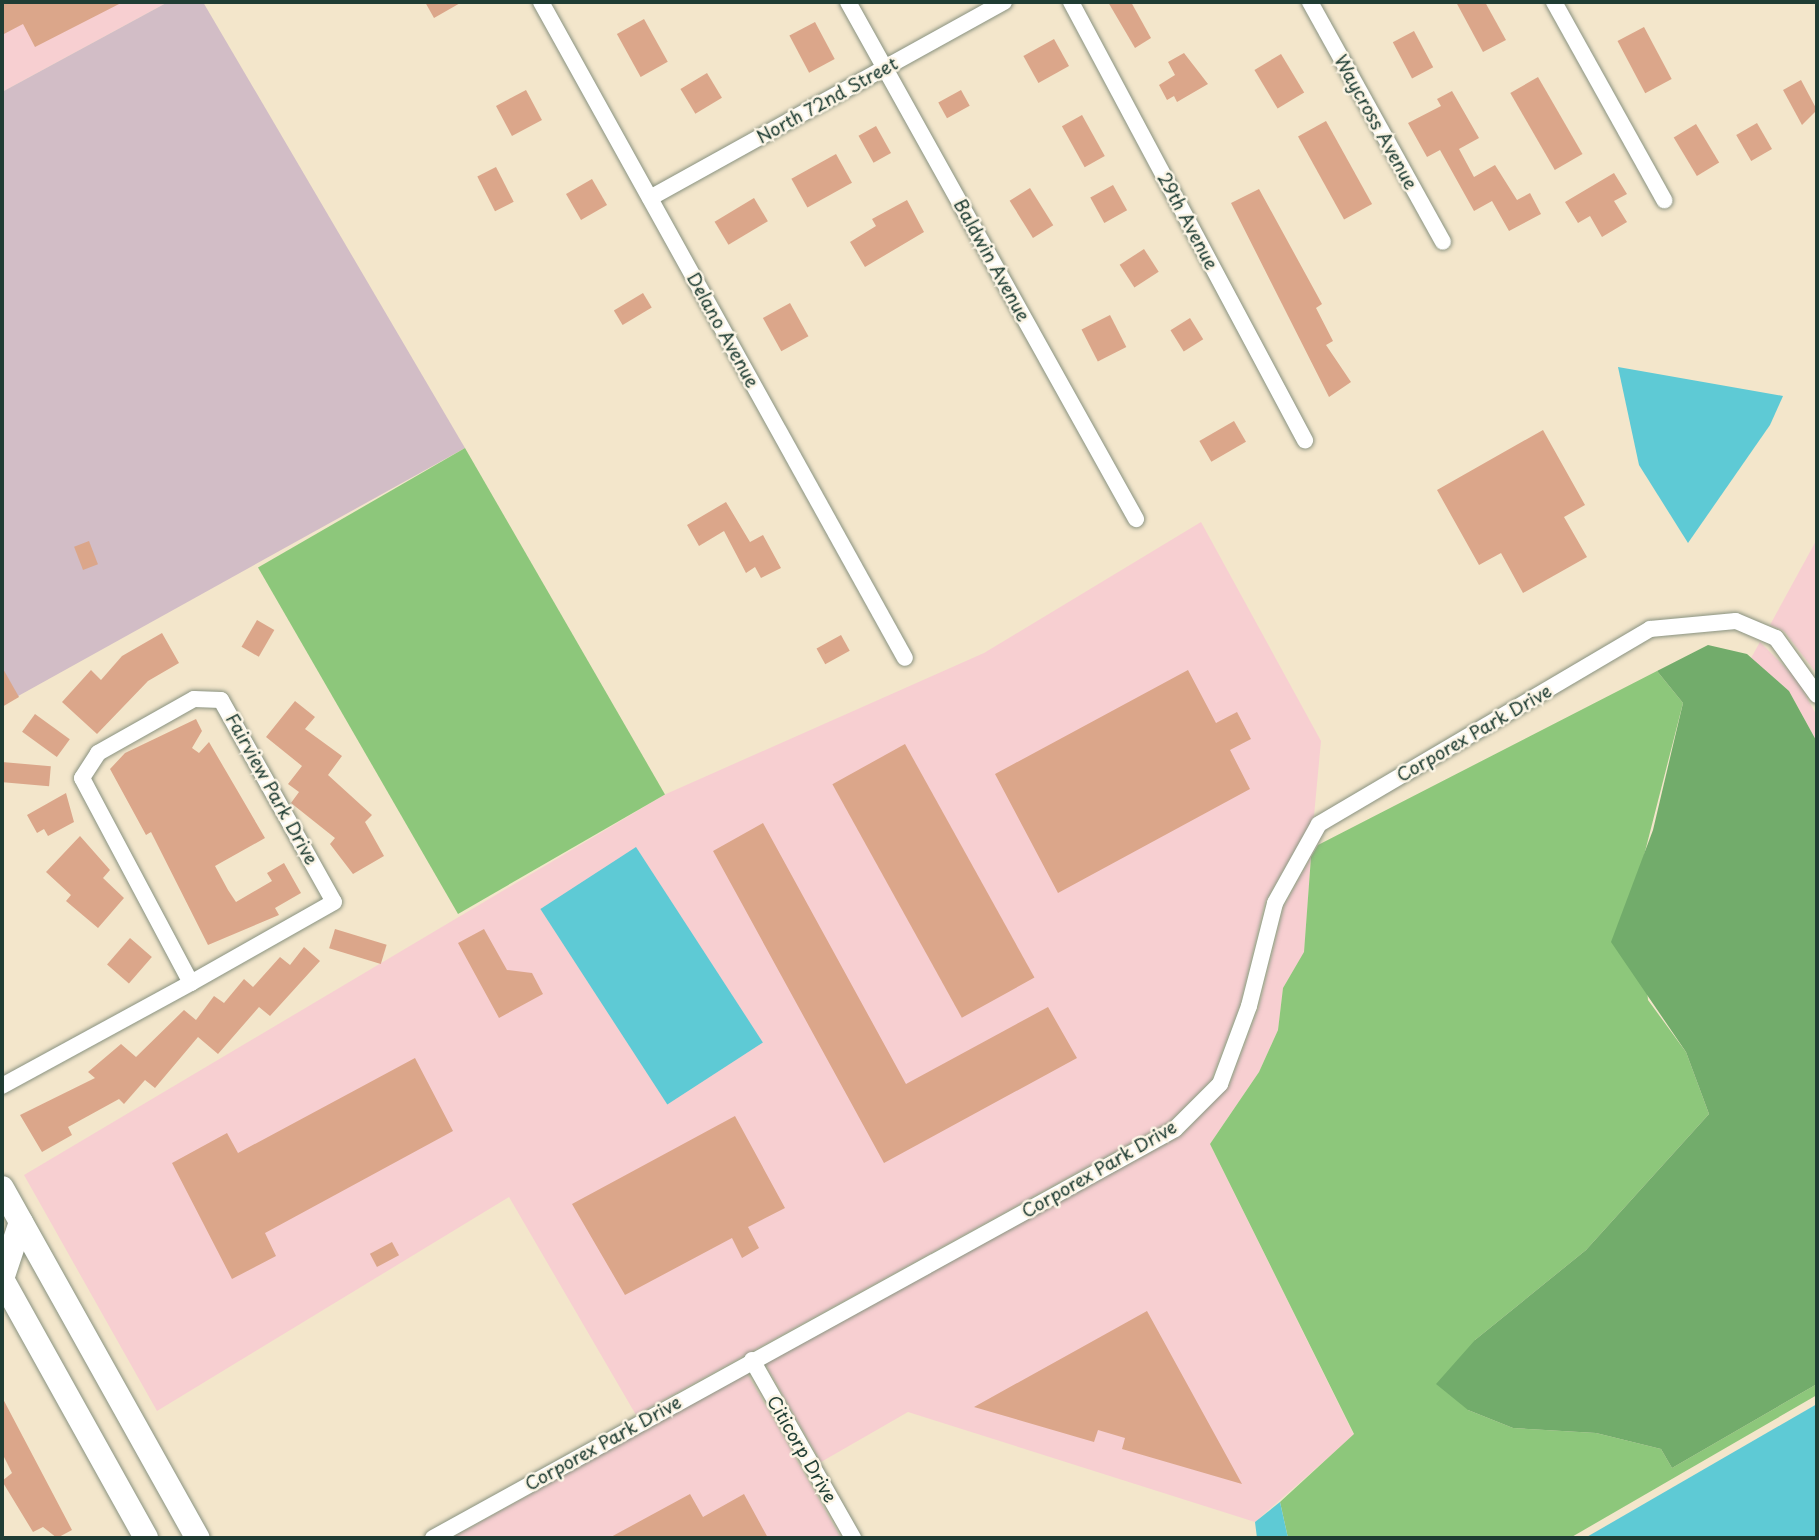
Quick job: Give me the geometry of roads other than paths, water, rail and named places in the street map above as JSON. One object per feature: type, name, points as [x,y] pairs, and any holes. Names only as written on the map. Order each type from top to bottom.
[{"type":"main road","points":[[2,1188],[11,1220],[198,1538]]},
{"type":"main road","points":[[11,1220],[4,1287],[146,1538]]},
{"type":"street","name":"Delano Avenue","points":[[541,2],[905,658]]},
{"type":"street","name":"Baldwin Avenue","points":[[848,2],[1136,519]]},
{"type":"street","name":"North 72nd Street","points":[[650,198],[1004,2]]},
{"type":"street","name":"29th Avenue","points":[[1071,2],[1305,440]]},
{"type":"street","name":"Waycross Avenue","points":[[1310,2],[1443,242]]},
{"type":"street","points":[[1554,2],[1664,200]]},
{"type":"street","name":"Corporex Park Drive","points":[[433,1538],[1175,1129],[1220,1084],[1250,1006],[1275,903],[1319,824],[1650,629],[1736,621],[1776,638],[1817,695]]},
{"type":"street","name":"Fairview Park Drive","points":[[2,1086],[191,983],[334,902],[221,700],[194,699],[97,752],[82,778],[191,983]]},
{"type":"street","name":"Citicorp Drive","points":[[752,1360],[853,1538]]},
{"type":"water","points":[[1618,367],[1783,396],[1770,425],[1688,543],[1639,465]]},
{"type":"water","points":[[636,847],[763,1042],[667,1104],[540,909]]},
{"type":"water","points":[[1817,1404],[1817,1538],[1585,1538]]},
{"type":"water","points":[[1280,1502],[1288,1538],[1257,1538],[1255,1522]]}]
